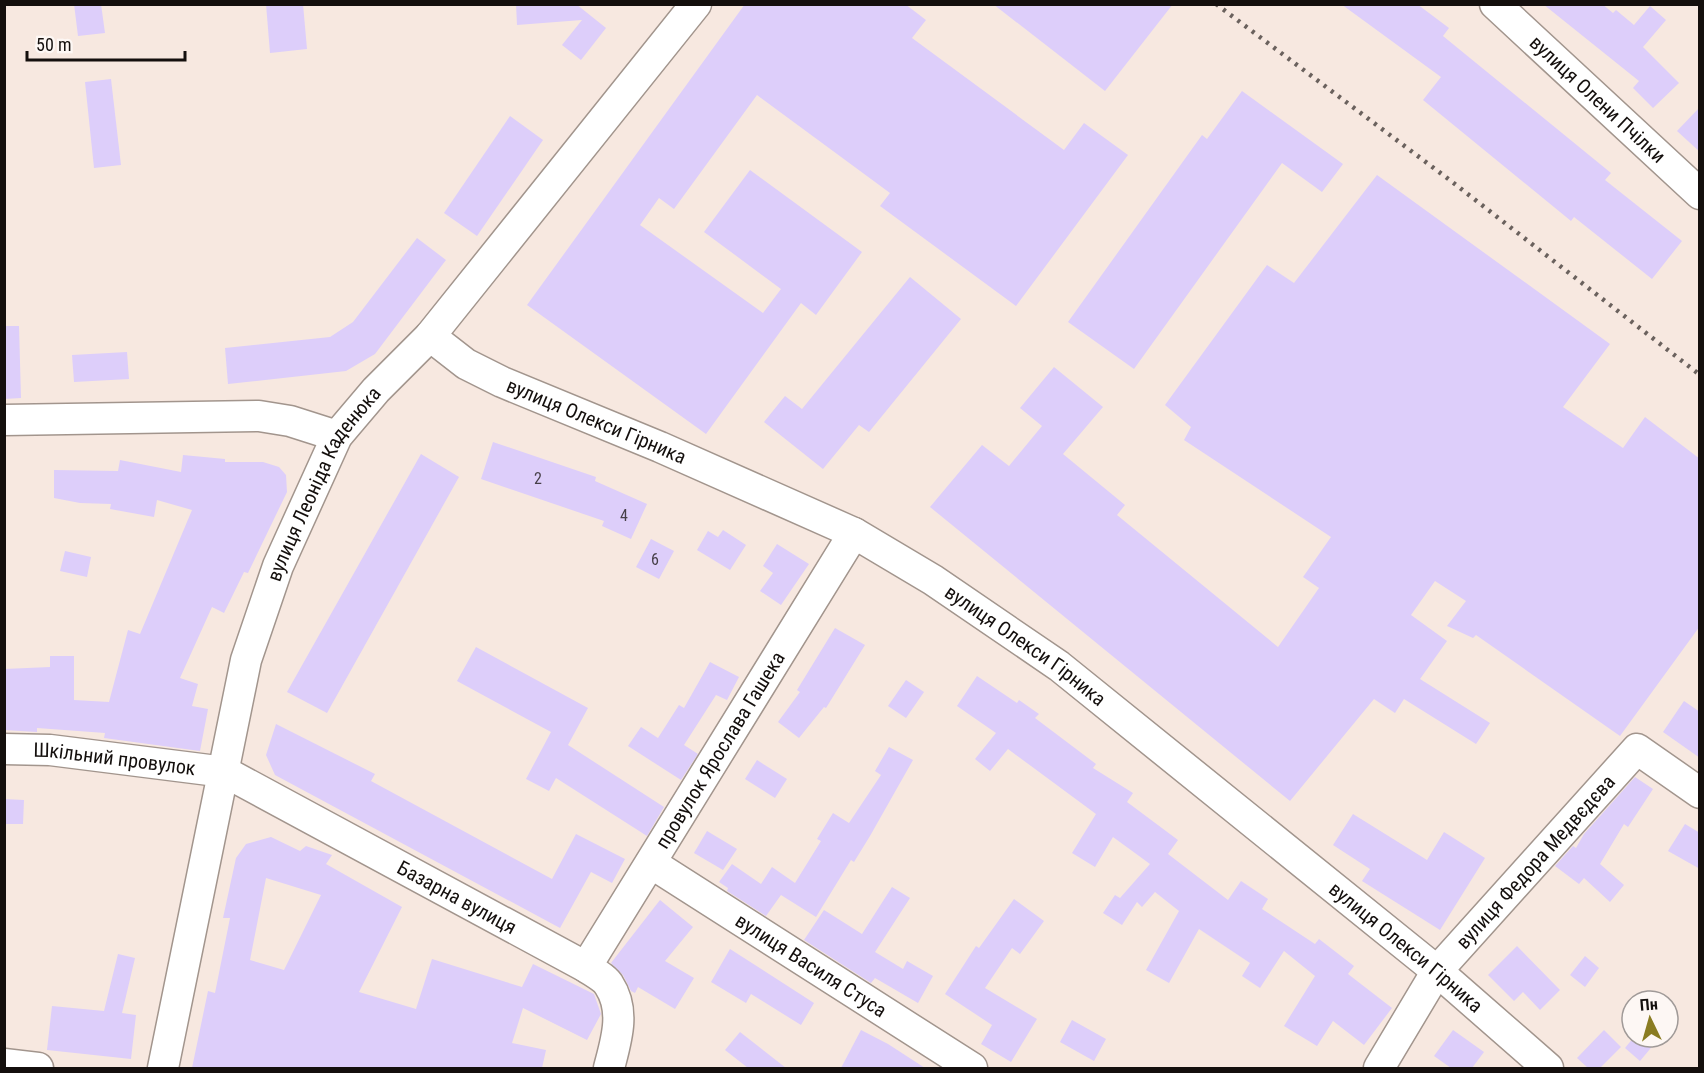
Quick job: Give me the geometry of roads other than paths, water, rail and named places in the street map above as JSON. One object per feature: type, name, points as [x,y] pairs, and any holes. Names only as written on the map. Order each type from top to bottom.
[{"type":"street","name":"вулиця Леоніда Каденюка","points":[[163,1068],[246,660],[279,566],[337,436],[376,390],[430,336],[696,4]]},
{"type":"street","name":"вулиця Олени Пчілки","points":[[1496,4],[1700,194]]},
{"type":"street","name":"вулиця Олекси Гірника","points":[[430,336],[465,364],[502,382],[660,447],[854,533],[933,580],[1059,666],[1437,971],[1548,1068]]},
{"type":"street","points":[[4,420],[258,416],[290,421],[337,436]]},
{"type":"street","name":"провулок Ярослава Гашека","points":[[586,968],[854,533]]},
{"type":"street","name":"Шкільний провулок","points":[[4,748],[50,750],[225,772]]},
{"type":"street","name":"вулиця Федора Медвєдєва","points":[[1379,1068],[1437,971],[1637,749],[1700,793]]},
{"type":"street","name":"Базарна вулиця","points":[[225,772],[586,968],[608,983],[619,1008],[617,1036],[609,1068]]},
{"type":"street","name":"вулиця Василя Стуса","points":[[651,863],[972,1068]]},
{"type":"street","points":[[4,1064],[38,1068]]},
{"type":"railway","points":[[1216,4],[1451,181],[1700,375]]}]
